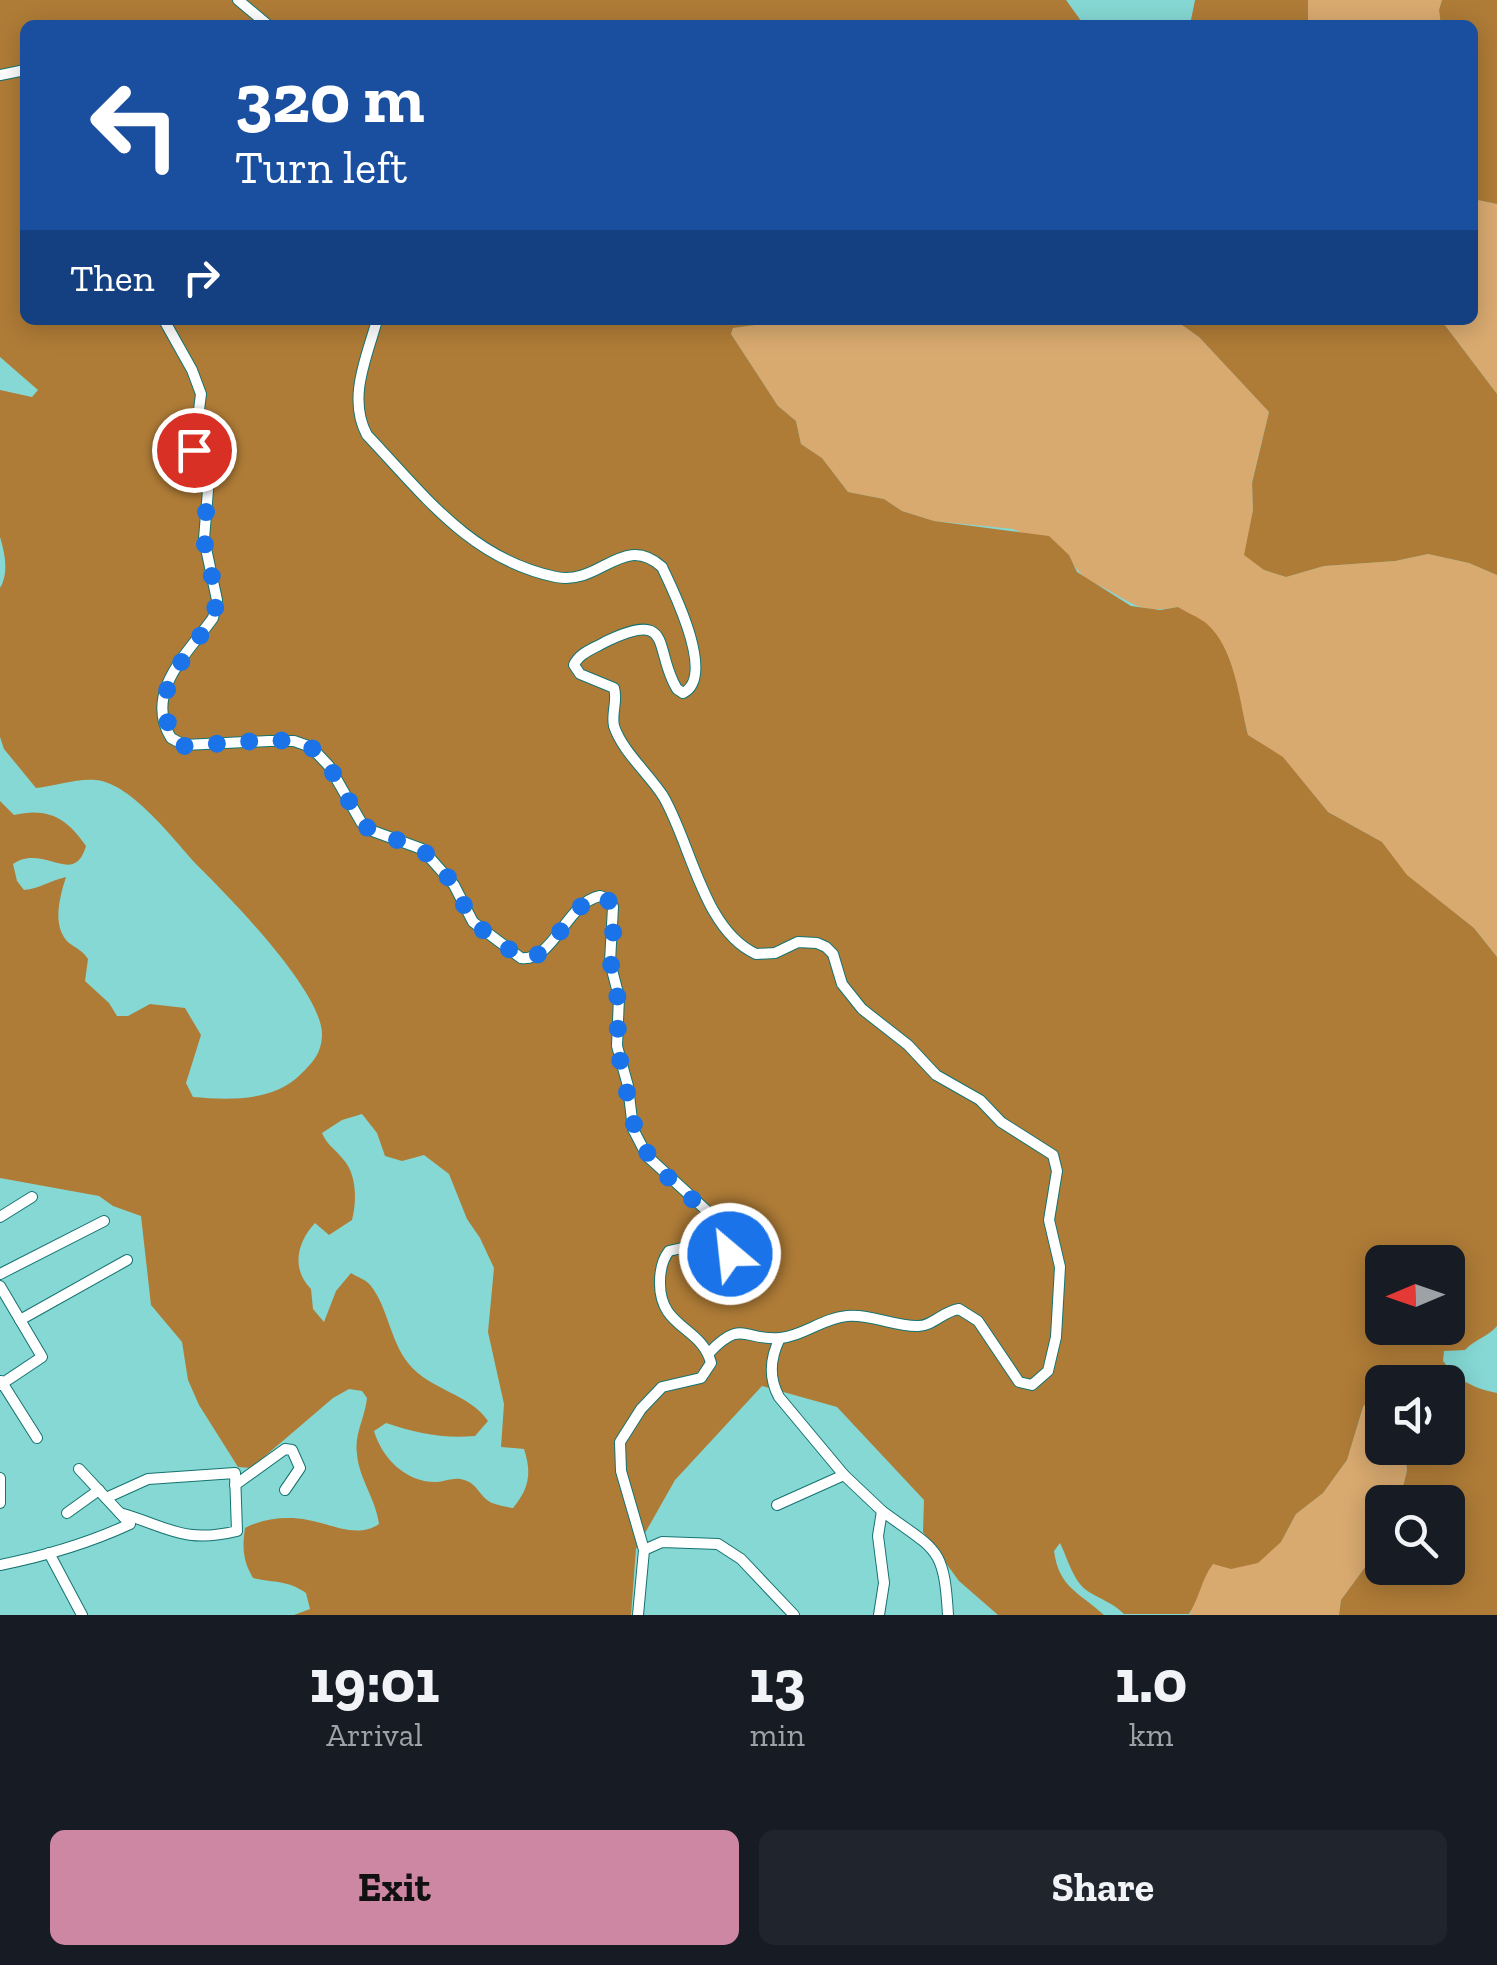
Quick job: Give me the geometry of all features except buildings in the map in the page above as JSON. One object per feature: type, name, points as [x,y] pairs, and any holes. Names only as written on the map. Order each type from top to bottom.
[{"type":"street","points":[[238,0],[262,20]]},
{"type":"street","points":[[167,325],[200,386],[194,450],[208,486],[204,540],[217,600],[215,614],[167,682],[168,734],[184,746],[269,740],[294,741],[311,747],[329,766],[361,822],[370,830],[422,849],[454,884],[472,922],[521,958],[540,954],[584,901],[600,896],[608,899],[614,919],[611,967],[619,1004],[617,1046],[637,1138],[658,1168],[706,1210],[730,1248],[728,1262],[716,1270],[702,1265],[682,1248],[669,1251],[662,1264],[660,1287],[666,1312],[709,1353],[711,1362],[705,1375],[662,1387],[641,1409],[620,1442],[621,1471],[644,1550],[638,1615]]},
{"type":"street","points":[[376,325],[358,394],[359,419],[368,435],[462,534],[503,560],[557,577],[590,574],[626,554],[638,555],[662,567],[696,657],[692,688],[683,693],[677,689],[664,648],[644,628],[630,630],[584,653],[574,665],[580,674],[604,682],[616,691],[613,722],[618,734],[665,800],[714,911],[730,934],[756,954],[774,953],[798,942],[816,942],[826,947],[833,954],[842,984],[862,1010],[908,1044],[936,1075],[980,1100],[1001,1122],[1056,1160],[1058,1171],[1049,1220],[1060,1266],[1056,1347],[1048,1371],[1036,1383],[1028,1386],[1019,1382],[978,1321],[959,1309],[920,1326],[863,1316],[837,1317],[780,1338],[736,1333],[709,1353]]},
{"type":"street","points":[[0,1217],[32,1197]]},
{"type":"street","points":[[0,1274],[104,1221]]},
{"type":"street","points":[[20,1320],[127,1260]]},
{"type":"street","points":[[0,1286],[42,1357],[1,1383],[37,1438]]},
{"type":"street","points":[[780,1338],[771,1368],[775,1390],[844,1475],[882,1511],[937,1552],[946,1570],[948,1615]]},
{"type":"street","points":[[235,1485],[284,1450],[292,1450],[300,1468],[285,1490]]},
{"type":"street","points":[[0,1565],[49,1554],[130,1524],[79,1469]]},
{"type":"street","points":[[67,1513],[103,1494],[148,1479],[234,1473],[237,1531],[214,1536],[180,1535],[148,1520],[120,1513]]},
{"type":"street","points":[[777,1505],[844,1475]]},
{"type":"street","points":[[0,1478],[0,1504]]},
{"type":"street","points":[[879,1615],[884,1583],[878,1536],[882,1511]]},
{"type":"street","points":[[644,1550],[662,1542],[718,1544],[742,1559],[794,1615]]},
{"type":"street","points":[[49,1554],[82,1615]]},
{"type":"shaded area","points":[[0,0],[1066,0],[1080,20],[20,20],[20,325],[755,325],[733,328],[731,334],[778,406],[796,421],[801,444],[822,458],[848,492],[884,499],[902,511],[934,521],[1049,536],[1069,555],[1077,572],[1131,606],[1160,610],[1178,607],[1206,623],[1230,660],[1248,735],[1283,757],[1328,812],[1382,842],[1407,875],[1474,928],[1497,957],[1497,1326],[1465,1350],[1444,1351],[1447,1365],[1365,1365],[1365,1404],[1347,1460],[1323,1493],[1296,1514],[1281,1542],[1258,1563],[1231,1569],[1213,1564],[1189,1614],[1124,1614],[1083,1588],[1060,1543],[1054,1551],[1060,1573],[1104,1615],[998,1615],[959,1581],[923,1532],[924,1500],[837,1407],[762,1386],[675,1480],[636,1549],[631,1615],[294,1615],[310,1609],[306,1593],[287,1584],[253,1578],[244,1554],[245,1528],[284,1518],[353,1530],[379,1524],[357,1454],[367,1398],[362,1391],[349,1389],[333,1398],[251,1468],[238,1467],[199,1405],[188,1380],[182,1342],[151,1305],[141,1216],[113,1206],[99,1196],[0,1178],[0,801],[14,815],[37,813],[56,817],[72,828],[86,846],[74,864],[36,858],[13,864],[17,881],[24,890],[66,877],[58,911],[60,929],[88,959],[85,981],[117,1016],[128,1016],[150,1004],[185,1008],[201,1035],[186,1083],[193,1097],[235,1098],[278,1090],[313,1061],[322,1036],[319,1018],[308,996],[273,947],[138,802],[96,780],[36,788],[4,749],[0,737],[0,588],[5,557],[0,537],[0,390],[32,397],[38,390],[0,357]],"holes":[[[362,1114],[377,1133],[385,1156],[402,1161],[424,1155],[449,1174],[467,1219],[494,1268],[488,1332],[504,1404],[501,1447],[524,1449],[528,1466],[526,1487],[513,1508],[490,1502],[474,1485],[463,1480],[437,1482],[415,1478],[397,1467],[383,1450],[374,1431],[386,1423],[463,1437],[475,1436],[488,1421],[470,1404],[427,1380],[408,1363],[369,1284],[351,1273],[336,1291],[324,1322],[313,1309],[311,1289],[299,1264],[304,1239],[315,1223],[329,1235],[352,1220],[355,1204],[351,1171],[322,1133],[342,1120]]]},
{"type":"shaded area","points":[[1195,0],[1308,0],[1308,20],[1191,20]]},
{"type":"shaded area","points":[[1308,0],[1442,0],[1440,20],[1308,20]]},
{"type":"shaded area","points":[[1442,0],[1497,0],[1497,204],[1478,200],[1478,20],[1440,20]]},
{"type":"shaded area","points":[[1478,200],[1497,204],[1497,394],[1445,325],[1478,325]]},
{"type":"shaded area","points":[[1182,325],[1199,337],[1269,412],[1252,482],[1253,510],[1245,555],[1264,570],[1286,577],[1324,566],[1395,561],[1428,554],[1469,563],[1497,575],[1497,957],[1474,928],[1406,875],[1382,842],[1328,812],[1283,758],[1248,735],[1230,661],[1178,607],[1154,609],[1129,602],[1082,575],[1069,555],[1013,529],[934,521],[902,511],[884,499],[848,492],[822,458],[801,444],[796,421],[778,406],[731,334],[733,328]]},
{"type":"shaded area","points":[[1182,325],[1445,325],[1497,394],[1497,575],[1469,563],[1428,554],[1395,561],[1324,566],[1286,577],[1264,570],[1244,555],[1253,510],[1252,483],[1269,412],[1199,337]]},
{"type":"shaded area","points":[[1465,1382],[1497,1393],[1497,1615],[1339,1615],[1341,1600],[1365,1567],[1365,1585],[1465,1585],[1465,1485],[1403,1485],[1406,1465],[1465,1465]]},
{"type":"shaded area","points":[[1365,1404],[1365,1465],[1406,1465],[1407,1471],[1403,1485],[1365,1485],[1365,1567],[1341,1600],[1339,1615],[1190,1615],[1212,1565],[1281,1542],[1296,1514],[1323,1493],[1347,1460]]},
{"type":"route","points":[[194,450],[208,486],[204,540],[217,606],[213,618],[171,671],[165,695],[168,734],[184,746],[269,740],[304,742],[323,757],[361,822],[370,830],[422,849],[454,884],[472,922],[521,958],[540,954],[584,901],[600,896],[608,899],[614,919],[611,967],[619,1004],[617,1046],[637,1138],[658,1168],[716,1221],[726,1236],[730,1254]]}]
